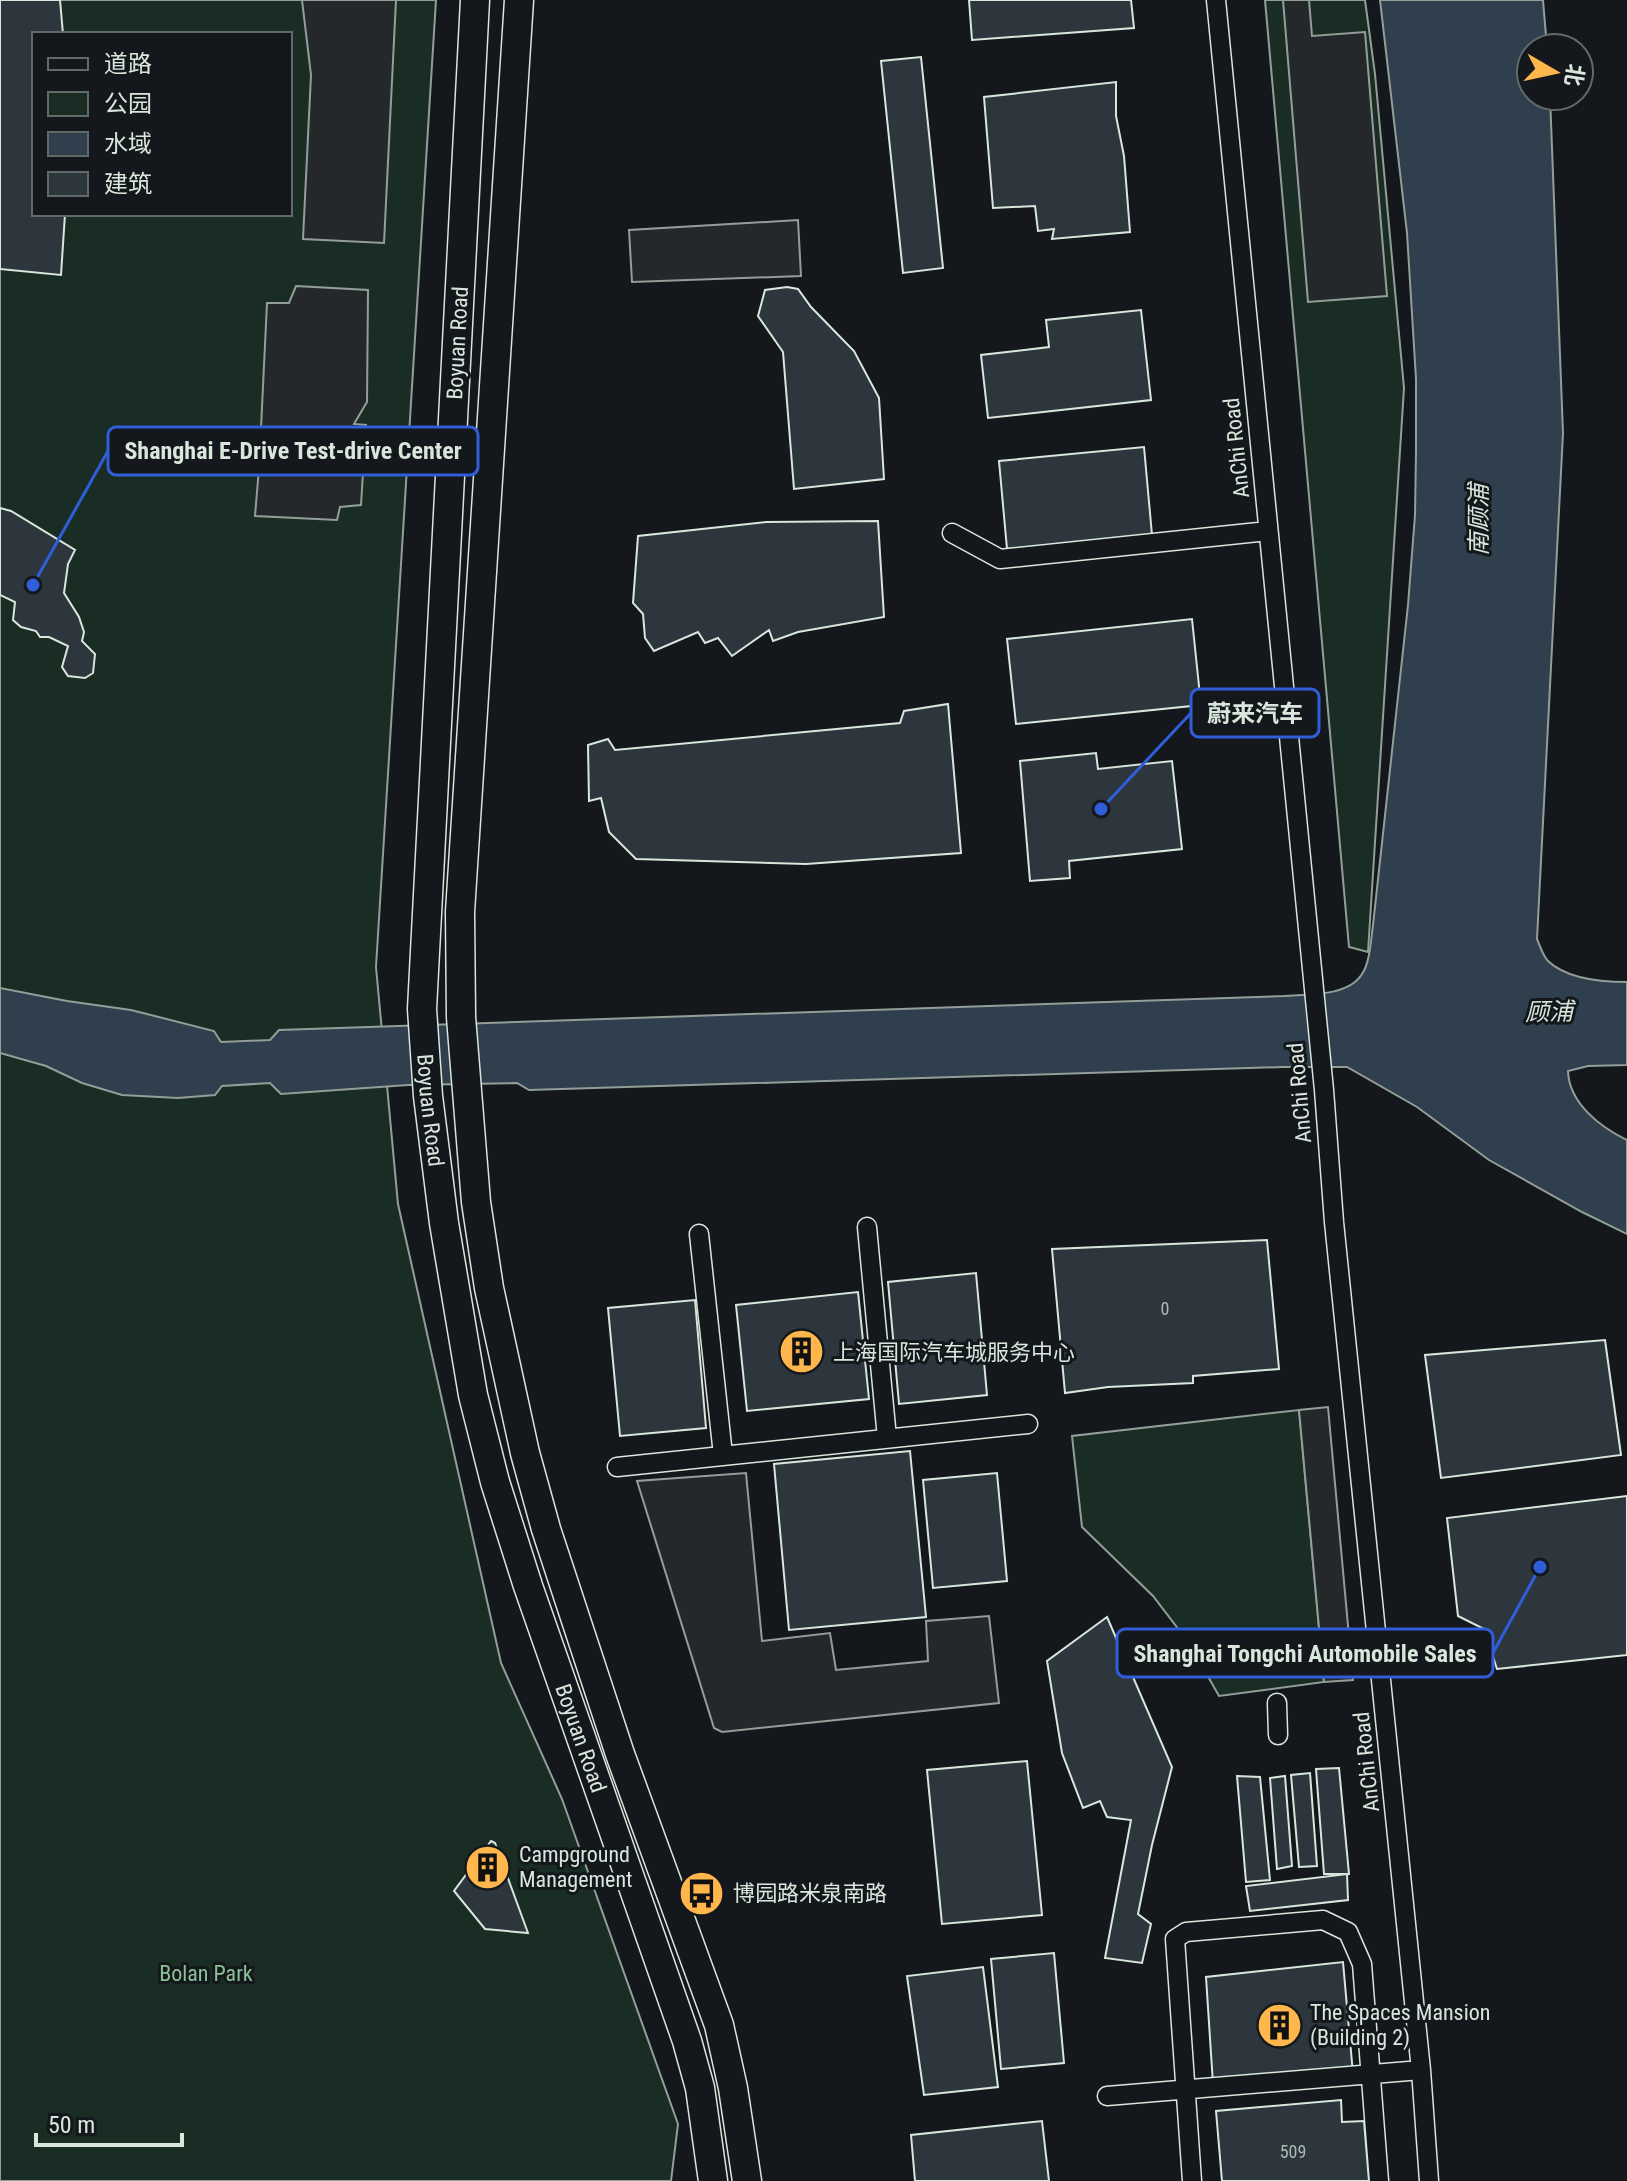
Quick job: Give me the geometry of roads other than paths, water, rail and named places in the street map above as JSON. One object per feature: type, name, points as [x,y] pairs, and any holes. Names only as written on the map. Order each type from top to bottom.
[{"type":"main road","name":"Boyuan Road","points":[[475,0],[422,1009],[428,1096],[446,1238],[473,1395],[492,1468],[528,1586],[687,2041],[700,2088],[713,2181]]},
{"type":"main road","name":"Boyuan Road","points":[[519,0],[460,912],[461,1017],[476,1202],[489,1288],[525,1453],[546,1529],[620,1754],[719,2025],[733,2088],[747,2181]]},
{"type":"street","name":"AnChi Road","points":[[1216,0],[1324,1090],[1334,1222],[1421,2070],[1429,2181]]},
{"type":"street","points":[[952,533],[1000,559],[1268,531]]},
{"type":"street","points":[[867,1227],[887,1438]]},
{"type":"street","points":[[699,1234],[723,1455]]},
{"type":"street","points":[[617,1467],[1028,1424]]},
{"type":"street","points":[[1277,1703],[1278,1735]]},
{"type":"street","points":[[1192,2181],[1175,1939],[1186,1932],[1323,1920],[1348,1932],[1362,1964],[1379,2181]]},
{"type":"street","points":[[1107,2096],[1421,2070]]},
{"type":"water","points":[[1380,0],[1543,0],[1546,32],[1515,32],[1515,112],[1551,112],[1563,433],[1537,939],[1546,959],[1565,972],[1596,980],[1627,982],[1627,1065],[1588,1066],[1568,1071],[1574,1093],[1588,1113],[1627,1140],[1627,1234],[1489,1160],[1417,1107],[1347,1067],[529,1090],[517,1083],[408,1085],[281,1094],[270,1083],[222,1086],[215,1095],[178,1098],[122,1095],[82,1083],[46,1066],[0,1053],[0,988],[131,1010],[214,1031],[221,1042],[270,1040],[279,1030],[1304,995],[1347,987],[1365,969],[1371,944],[1408,605],[1415,515],[1416,379],[1407,233]]},
{"type":"place","name":"Shanghai E-Drive Test-drive Center","points":[[33,585]]},
{"type":"place","name":"蔚来汽车","points":[[1101,809]]},
{"type":"place","name":"上海国际汽车城服务中心","points":[[802,1352]]},
{"type":"place","name":"Shanghai Tongchi Automobile Sales","points":[[1540,1567]]},
{"type":"place","name":"Campground Management","points":[[488,1867]]},
{"type":"place","name":"博园路米泉南路","points":[[702,1893]]},
{"type":"place","name":"The Spaces Mansion (Building 2)","points":[[1279,2025]]},
{"type":"water label","name":"南顾浦","points":[[1479,520]]},
{"type":"water label","name":"顾浦","points":[[1549,1012]]},
{"type":"park label","name":"Bolan Park","points":[[206,1973]]}]
